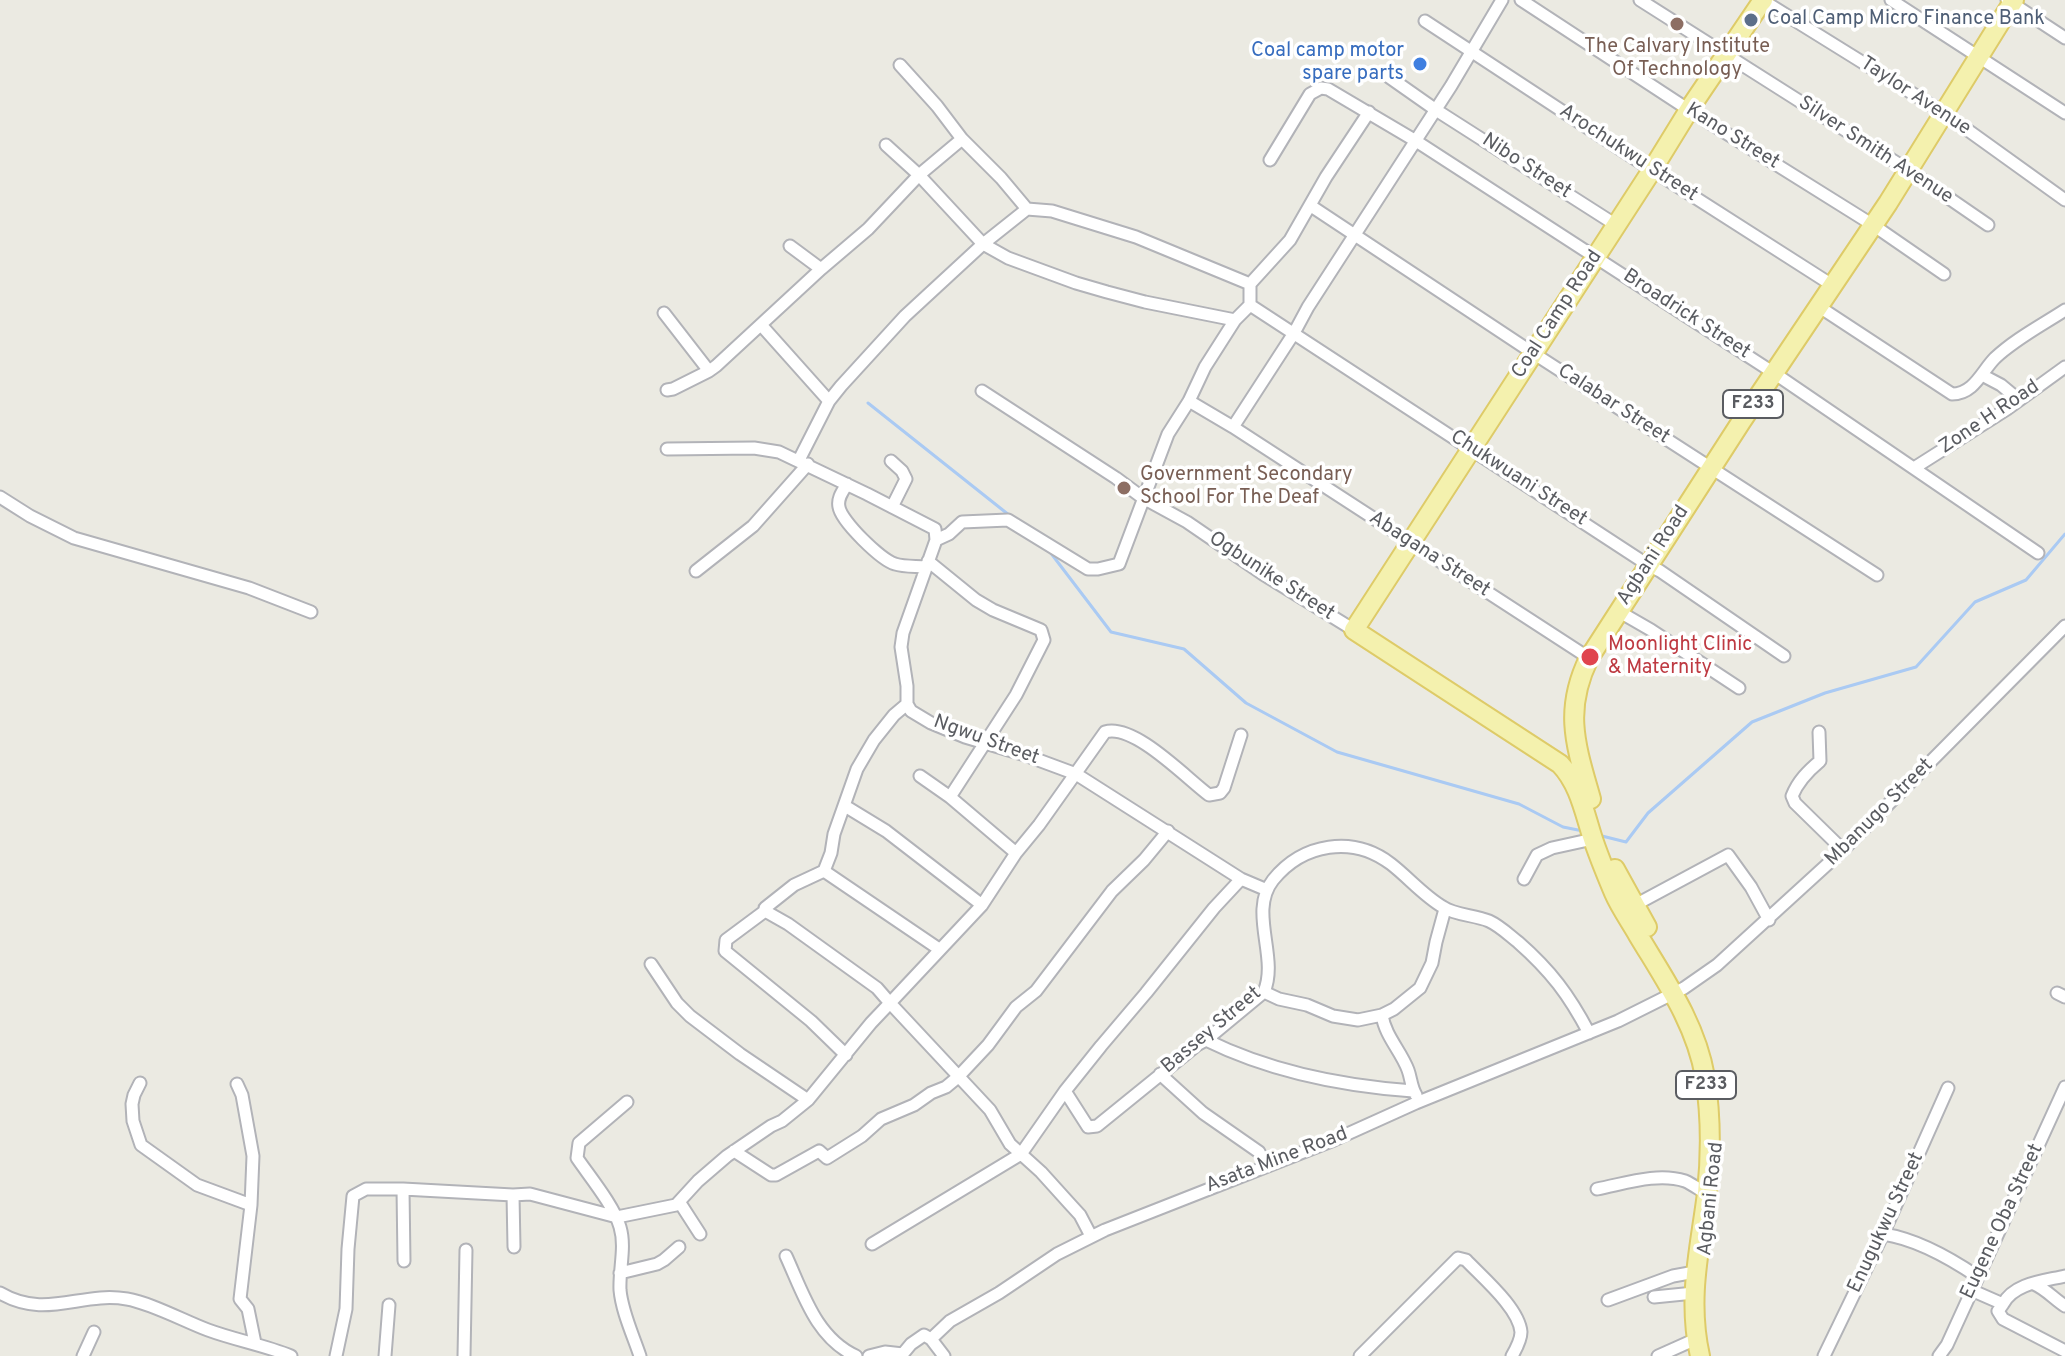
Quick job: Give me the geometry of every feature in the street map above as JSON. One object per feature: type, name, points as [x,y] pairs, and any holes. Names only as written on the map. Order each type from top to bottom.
[{"type":"main road","name":"Coal Camp Road","points":[[1354,630],[1763,0]]},
{"type":"main road","name":"Agbani Road","points":[[1698,1348],[1695,1272],[1707,1194],[1710,1137],[1705,1079],[1679,991],[1615,896],[1596,835],[1574,732],[1573,705],[1579,677],[1711,468],[1873,225],[1980,56],[2011,1]]},
{"type":"main road","name":"Ogbunike Street","points":[[1354,630],[1560,764]]},
{"type":"main road","points":[[1560,764],[1580,759]]},
{"type":"main road","name":"Agbani Road","points":[[1560,764],[1575,785],[1596,835],[1706,1041],[1718,1106],[1719,1151],[1704,1284],[1705,1326],[1711,1356]]},
{"type":"street","points":[[1233,427],[1436,110],[1502,0]]},
{"type":"street","name":"Kano Street","points":[[1521,0],[1873,225],[1944,274]]},
{"type":"street","name":"Silver Smith Avenue","points":[[1640,0],[1908,170],[1988,225]]},
{"type":"street","name":"Taylor Avenue","points":[[1763,0],[1944,113],[2065,200]]},
{"type":"street","points":[[1891,0],[2065,113]]},
{"type":"street","points":[[2011,1],[2065,38]]},
{"type":"street","name":"Arochukwu Street","points":[[1425,21],[1832,285]]},
{"type":"street","points":[[900,65],[962,139],[1027,209]]},
{"type":"street","name":"Nibo Street","points":[[1389,77],[1616,225]]},
{"type":"street","name":"Broadrick Street","points":[[1270,160],[1310,94],[1321,88],[1328,89],[1416,141],[1774,373],[2038,553]]},
{"type":"street","points":[[936,540],[949,534],[962,522],[1008,520],[1088,569],[1119,564],[1168,434],[1189,401],[1205,367],[1235,320],[1250,305],[1250,284],[1290,240],[1326,177],[1369,112]]},
{"type":"street","points":[[667,390],[716,366],[868,229],[919,175],[962,139]]},
{"type":"street","points":[[886,145],[919,175],[983,244],[1008,258],[1076,283],[1145,302],[1235,320]]},
{"type":"street","name":"Calabar Street","points":[[1311,206],[1877,575]]},
{"type":"street","points":[[696,571],[753,526],[803,462],[829,401],[905,316],[983,244],[1027,209],[1052,211],[1136,237],[1250,284]]},
{"type":"street","points":[[790,246],[821,269]]},
{"type":"street","name":"Chukwuani Street","points":[[1250,305],[1660,571],[1784,656]]},
{"type":"street","points":[[1818,306],[1952,394],[1967,391],[1993,360],[2065,310]]},
{"type":"street","points":[[664,313],[709,371]]},
{"type":"street","points":[[762,326],[829,401]]},
{"type":"street","name":"Zone H Road","points":[[1914,468],[2065,367]]},
{"type":"street","points":[[1982,375],[2019,400]]},
{"type":"street","name":"Ogbunike Street","points":[[982,391],[1143,498],[1187,522],[1354,630]]},
{"type":"street","name":"Abagana Street","points":[[1189,401],[1589,658]]},
{"type":"street","points":[[667,449],[754,448],[779,452],[935,529],[936,540],[903,633],[901,647],[907,704],[874,740],[857,769],[824,871],[794,885],[726,940],[725,951],[811,1021],[846,1055]]},
{"type":"street","points":[[891,461],[906,479],[892,507]]},
{"type":"street","points":[[847,484],[839,497],[839,510],[849,524],[885,558],[894,564],[927,564],[976,600],[1041,630],[1044,635],[1016,695],[950,797]]},
{"type":"street","points":[[0,497],[74,538],[249,588],[311,612]]},
{"type":"street","points":[[1618,611],[1739,688]]},
{"type":"street","name":"Mbanugo Street","points":[[1679,991],[1717,965],[1769,920],[1843,850],[2065,626]]},
{"type":"street","name":"Ngwu Street","points":[[907,704],[911,711],[931,723],[1076,774],[1241,879],[1267,890]]},
{"type":"street","points":[[336,1356],[346,1309],[353,1196],[366,1189],[530,1194],[617,1217],[680,1203],[698,1181],[734,1151],[782,1121],[808,1100],[871,1023],[982,905],[1016,853],[1105,732],[1113,729],[1148,745],[1209,795],[1216,795],[1224,788],[1241,735]]},
{"type":"street","points":[[1819,732],[1820,761],[1795,787],[1792,796],[1795,803],[1843,850]]},
{"type":"street","points":[[920,776],[1016,853]]},
{"type":"street","points":[[845,806],[886,831],[982,905]]},
{"type":"street","points":[[734,1151],[771,1175],[776,1175],[819,1151],[827,1158],[862,1136],[881,1119],[946,1087],[988,1045],[1016,1007],[1036,991],[1112,891],[1168,831]]},
{"type":"street","points":[[1524,879],[1537,855],[1596,835]]},
{"type":"street","points":[[1267,890],[1283,869],[1313,851],[1337,845],[1372,852],[1390,863],[1445,909],[1473,915],[1500,927],[1565,990],[1589,1033]]},
{"type":"street","points":[[1635,905],[1728,855],[1769,920]]},
{"type":"street","points":[[824,871],[939,949]]},
{"type":"street","points":[[872,1244],[1021,1154],[1065,1091],[1241,879]]},
{"type":"street","name":"Bassey Street","points":[[1065,1091],[1088,1127],[1097,1126],[1264,992],[1268,971],[1263,908],[1267,890]]},
{"type":"street","points":[[1264,992],[1333,1016],[1358,1020],[1382,1015],[1420,988],[1432,963],[1445,909]]},
{"type":"street","points":[[765,911],[877,988],[990,1110],[1010,1144],[1041,1172],[1080,1215],[1091,1236]]},
{"type":"street","points":[[651,964],[677,1003],[690,1016],[808,1100]]},
{"type":"street","name":"Asata Mine Road","points":[[902,1355],[924,1335],[931,1339],[950,1321],[1091,1236],[1322,1145],[1417,1096],[1589,1033],[1679,991]]},
{"type":"street","points":[[1382,1015],[1388,1033],[1408,1069],[1417,1096]]},
{"type":"street","points":[[1206,1040],[1267,1066],[1324,1080],[1417,1096]]},
{"type":"street","points":[[1160,1074],[1203,1113],[1259,1152],[1266,1166]]},
{"type":"street","points":[[140,1083],[134,1095],[133,1121],[141,1145],[197,1185],[251,1205]]},
{"type":"street","points":[[237,1084],[242,1095],[253,1156],[251,1205],[240,1299],[248,1309],[255,1343]]},
{"type":"street","name":"Eugene Oba Street","points":[[1939,1356],[1947,1345],[2065,1087]]},
{"type":"street","name":"Enugukwu Street","points":[[1824,1356],[1948,1088]]},
{"type":"street","points":[[627,1102],[579,1143],[577,1158],[617,1217],[622,1237],[622,1299],[640,1356]]},
{"type":"street","points":[[1597,1189],[1652,1179],[1674,1179],[1707,1194]]},
{"type":"street","points":[[403,1189],[404,1261]]},
{"type":"street","points":[[513,1195],[514,1247]]},
{"type":"street","points":[[680,1203],[700,1234]]},
{"type":"street","points":[[1883,1234],[1901,1237],[1954,1261],[1978,1277]]},
{"type":"street","points":[[620,1273],[657,1264],[679,1247]]},
{"type":"street","points":[[464,1356],[466,1250]]},
{"type":"street","points":[[786,1256],[813,1316],[840,1346],[856,1356]]},
{"type":"street","points":[[1360,1356],[1458,1258],[1463,1259],[1502,1299],[1518,1320],[1520,1337],[1512,1356]]},
{"type":"street","points":[[1608,1300],[1673,1276],[1695,1272]]},
{"type":"street","points":[[2064,1352],[2003,1319],[1998,1311],[2007,1295],[2028,1284],[2065,1276]]},
{"type":"street","points":[[2034,1284],[2065,1306]]},
{"type":"street","points":[[1971,1290],[2003,1304]]},
{"type":"street","points":[[0,1293],[10,1299],[48,1306],[125,1298],[211,1331],[291,1356]]},
{"type":"street","points":[[1654,1297],[1694,1293]]},
{"type":"street","points":[[385,1356],[389,1305]]},
{"type":"street","points":[[83,1356],[94,1332]]},
{"type":"street","points":[[931,1339],[944,1356]]},
{"type":"street","points":[[1658,1356],[1698,1348]]},
{"type":"street","points":[[869,1356],[885,1352],[902,1355]]},
{"type":"waterway","points":[[868,403],[1009,515]]},
{"type":"waterway","points":[[1598,835],[1626,842],[1648,813],[1752,722],[1825,693],[1916,667],[1975,602],[2026,580],[2065,534]]},
{"type":"waterway","points":[[1050,552],[1111,632],[1184,649],[1246,703],[1337,752],[1519,804],[1563,827],[1583,831]]},
{"type":"place","name":"Coal Camp Micro Finance Bank","points":[[1751,20]]},
{"type":"place","name":"The Calvary Institute Of Technology","points":[[1677,24]]},
{"type":"place","name":"Coal camp motor spare parts","points":[[1420,64]]},
{"type":"place","name":"Government Secondary School For The Deaf","points":[[1124,488]]},
{"type":"place","name":"Moonlight Clinic & Maternity","points":[[1590,657]]}]
